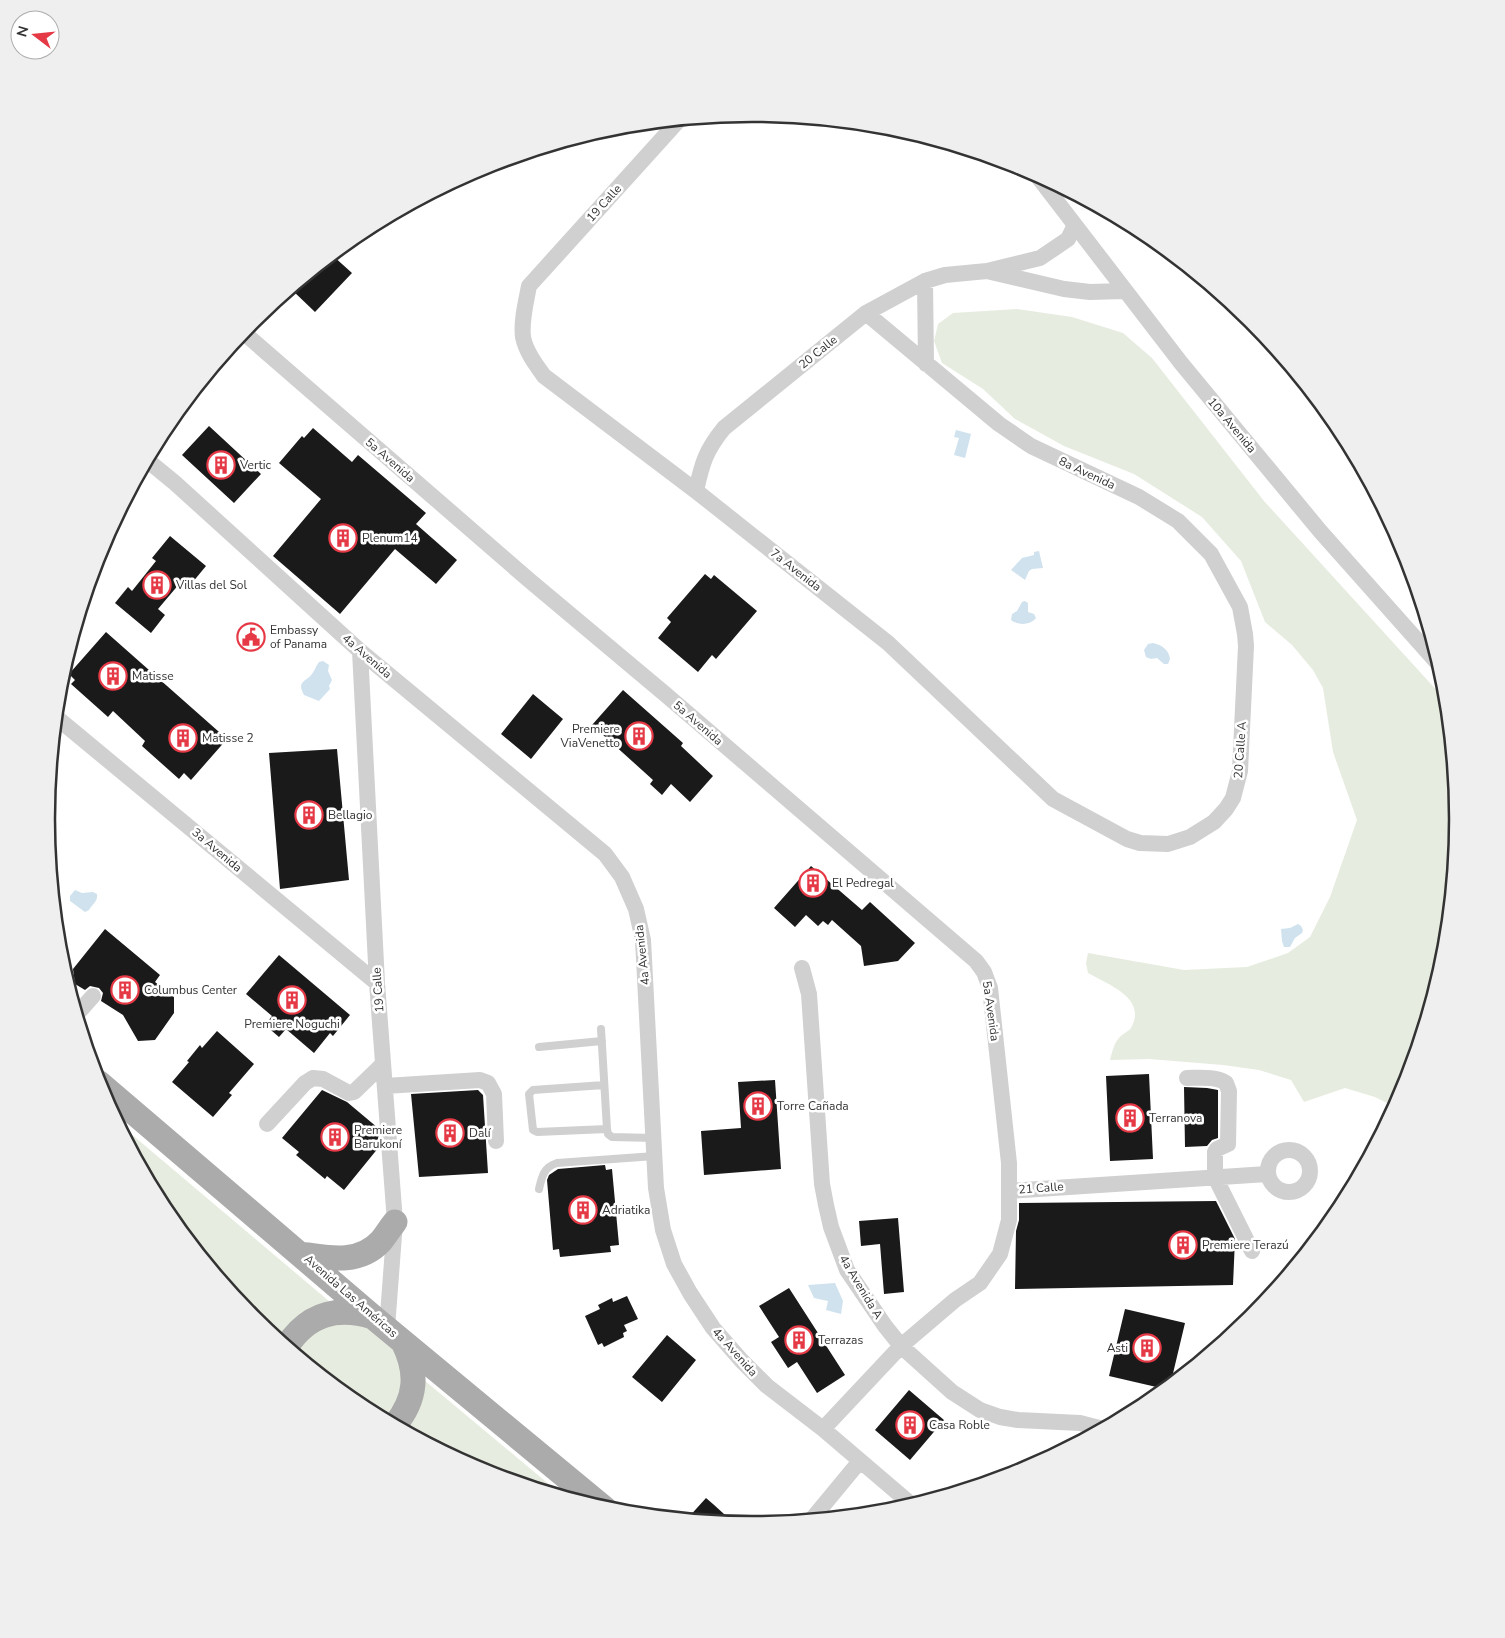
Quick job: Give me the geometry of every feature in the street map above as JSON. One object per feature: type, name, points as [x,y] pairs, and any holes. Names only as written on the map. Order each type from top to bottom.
[{"type":"main road","name":"Avenida Las Américas","points":[[111,1093],[387,1328],[591,1497]]},
{"type":"main road","points":[[301,1254],[338,1259],[366,1252],[380,1243],[395,1222]]},
{"type":"main road","points":[[290,1341],[307,1324],[322,1316],[339,1311],[356,1312],[387,1328],[410,1357],[414,1376],[412,1395],[404,1414],[399,1420]]},
{"type":"street","name":"19 Calle","points":[[528,286],[675,126]]},
{"type":"street","name":"10a Avenida","points":[[1045,186],[1181,363],[1320,531],[1430,655]]},
{"type":"street","name":"20 Calle","points":[[696,491],[702,466],[710,446],[724,428],[866,314],[925,281],[945,275],[987,271],[1040,258],[1068,239],[1075,225]]},
{"type":"street","name":"20 Calle","points":[[987,271],[1090,292],[1124,291]]},
{"type":"street","points":[[925,281],[926,364]]},
{"type":"street","name":"7a Avenida","points":[[528,286],[523,338],[532,358],[544,376],[696,491],[888,643],[1053,800],[1114,833]]},
{"type":"street","name":"8a Avenida","points":[[866,314],[999,424],[1031,446],[1139,497],[1178,522],[1211,554],[1233,595]]},
{"type":"street","name":"5a Avenida","points":[[249,337],[976,961],[988,978],[990,988],[1009,1163],[1009,1190]]},
{"type":"street","name":"4a Avenida","points":[[152,464],[360,651],[605,854],[622,877],[636,909],[643,940],[656,1188],[663,1230],[674,1264],[713,1328],[747,1366],[767,1386],[824,1429],[905,1499]]},
{"type":"street","name":"20 Calle A","points":[[1114,833],[1140,843],[1178,842],[1190,838],[1214,822],[1233,798],[1240,771],[1246,646],[1240,607],[1233,595]]},
{"type":"street","name":"19 Calle","points":[[360,651],[377,983],[395,1222],[387,1328]]},
{"type":"street","name":"3a Avenida","points":[[62,722],[377,983]]},
{"type":"street","name":"4a Avenida A","points":[[802,968],[810,994],[822,1184],[831,1228],[847,1270],[884,1326],[901,1346],[952,1392],[980,1410],[1000,1417],[1018,1420],[1080,1423],[1094,1427]]},
{"type":"street","points":[[82,1009],[93,996]]},
{"type":"street","points":[[267,1124],[313,1078],[323,1079],[349,1094],[354,1092],[383,1064]]},
{"type":"street","points":[[1187,1078],[1214,1078],[1226,1083],[1229,1091],[1229,1141],[1227,1146],[1217,1149],[1215,1152],[1215,1178],[1252,1251]]},
{"type":"street","points":[[385,1086],[480,1080],[488,1083],[494,1094],[496,1141]]},
{"type":"street","name":"21 Calle","points":[[824,1429],[901,1346],[955,1300],[980,1283],[990,1271],[1000,1254],[1009,1220],[1009,1190],[1267,1174]]},
{"type":"street","points":[[817,1513],[860,1461]]},
{"type":"lane","points":[[601,1029],[606,1129],[608,1134],[612,1137],[654,1138]]},
{"type":"lane","points":[[539,1047],[602,1041]]},
{"type":"lane","points":[[604,1084],[533,1090],[529,1094],[533,1130],[537,1132],[606,1129]]},
{"type":"lane","points":[[538,1189],[543,1173],[547,1168],[557,1163],[655,1156]]},
{"type":"shaded area","points":[[1017,309],[1072,317],[1123,333],[1152,358],[1264,501],[1438,692],[1449,773],[1449,865],[1444,910],[1437,955],[1426,1000],[1413,1043],[1389,1104],[1375,1097],[1345,1088],[1304,1102],[1291,1080],[1259,1070],[1149,1059],[1110,1060],[1117,1040],[1131,1028],[1135,1017],[1134,1008],[1130,1000],[1123,993],[1088,973],[1086,963],[1088,953],[1184,970],[1247,967],[1288,953],[1310,937],[1330,897],[1357,820],[1333,752],[1323,688],[1313,670],[1292,645],[1265,622],[1241,561],[1202,517],[1134,474],[1064,446],[1015,419],[983,389],[942,363],[934,341],[938,324],[953,313]]},
{"type":"shaded area","points":[[130,1133],[330,1302],[314,1307],[300,1315],[283,1332],[259,1312],[199,1244],[148,1168]]},
{"type":"shaded area","points":[[356,1319],[395,1343],[405,1388],[390,1415],[328,1372],[298,1347],[312,1330]]},
{"type":"shaded area","points":[[424,1380],[552,1487],[486,1463],[444,1445],[407,1425]]},
{"type":"water","points":[[956,430],[971,434],[965,458],[954,455],[959,438],[954,437]]},
{"type":"water","points":[[1039,551],[1043,568],[1029,571],[1025,580],[1011,570],[1022,558],[1034,555],[1034,552]]},
{"type":"water","points":[[1025,601],[1028,603],[1028,612],[1034,614],[1036,618],[1028,623],[1014,622],[1011,620],[1012,614]]},
{"type":"water","points":[[1153,643],[1167,651],[1170,659],[1168,664],[1164,664],[1157,658],[1151,659],[1146,657],[1144,650],[1148,644]]},
{"type":"water","points":[[323,661],[329,665],[328,671],[332,680],[329,686],[330,689],[319,701],[304,695],[301,684],[312,674],[319,662]]},
{"type":"water","points":[[75,890],[82,893],[93,892],[97,894],[96,901],[89,910],[85,912],[70,901],[70,896]]},
{"type":"water","points":[[1298,924],[1303,930],[1302,933],[1295,938],[1290,947],[1284,947],[1281,929],[1290,928]]},
{"type":"water","points":[[835,1283],[843,1301],[841,1314],[826,1310],[828,1301],[814,1298],[808,1285]]},
{"type":"building","points":[[337,259],[352,273],[315,312],[295,293]]},
{"type":"building","name":"Vertic","points":[[209,426],[261,474],[234,503],[182,455]]},
{"type":"building","points":[[313,428],[352,462],[358,455],[426,513],[416,524],[457,560],[436,584],[395,549],[340,614],[273,556],[321,499],[279,463],[302,436],[304,438]]},
{"type":"building","name":"Villas del Sol","points":[[170,536],[206,566],[187,589],[180,583],[158,609],[165,615],[151,633],[115,603],[128,587],[132,591],[156,561],[152,558]]},
{"type":"building","points":[[705,574],[711,579],[714,575],[757,611],[716,659],[712,655],[698,672],[658,638],[671,622],[667,618]]},
{"type":"building","points":[[106,632],[227,739],[191,780],[184,773],[179,779],[142,746],[145,741],[113,711],[108,717],[71,684],[75,680],[70,675]]},
{"type":"building","name":"Premiere ViaVenetto","points":[[623,690],[683,743],[681,746],[713,776],[690,802],[671,784],[662,795],[650,784],[653,780],[592,725]]},
{"type":"building","points":[[533,694],[563,719],[531,759],[501,734]]},
{"type":"building","name":"Bellagio","points":[[337,749],[349,880],[280,889],[269,753]]},
{"type":"building","points":[[811,866],[862,910],[870,902],[915,943],[898,961],[864,966],[861,946],[832,920],[828,925],[823,921],[818,926],[806,915],[795,927],[774,908]]},
{"type":"building","name":"Columbus Center","points":[[105,929],[160,975],[155,982],[174,997],[174,1013],[155,1040],[138,1041],[123,1015],[101,1001],[103,993],[99,988],[90,986],[85,990],[75,984],[73,969]]},
{"type":"building","name":"Premiere Noguchi","points":[[279,955],[350,1015],[333,1036],[330,1033],[314,1053],[286,1029],[279,1037],[265,1025],[272,1016],[246,994]]},
{"type":"building","name":"Premiere Noguchi","points":[[217,1031],[254,1064],[229,1093],[232,1095],[213,1117],[172,1082],[200,1045],[202,1048]]},
{"type":"building","name":"Terranova","points":[[1149,1074],[1153,1159],[1110,1161],[1106,1076]]},
{"type":"building","name":"Torre Cañada","points":[[775,1080],[781,1169],[704,1175],[701,1131],[741,1128],[738,1082]]},
{"type":"building","points":[[1184,1087],[1218,1090],[1218,1138],[1212,1140],[1207,1146],[1185,1147]]},
{"type":"building","name":"Premiere Barukoní","points":[[322,1090],[347,1102],[378,1128],[379,1147],[344,1190],[327,1176],[325,1179],[296,1155],[299,1152],[282,1138]]},
{"type":"building","name":"Dalí","points":[[478,1090],[483,1095],[488,1173],[419,1177],[411,1094]]},
{"type":"building","name":"Adriatika","points":[[605,1165],[606,1170],[612,1169],[619,1245],[610,1246],[611,1252],[560,1257],[559,1249],[553,1250],[547,1180],[549,1175],[558,1169]]},
{"type":"building","points":[[1216,1201],[1235,1239],[1233,1285],[1015,1289],[1016,1231],[1019,1220],[1019,1203]]},
{"type":"building","points":[[898,1218],[904,1292],[884,1294],[880,1244],[861,1246],[859,1221]]},
{"type":"building","name":"Terrazas","points":[[789,1288],[845,1375],[817,1393],[797,1362],[788,1368],[771,1342],[779,1337],[759,1306]]},
{"type":"building","points":[[627,1296],[638,1319],[624,1325],[627,1331],[623,1333],[624,1337],[604,1347],[602,1343],[598,1345],[585,1316],[600,1309],[598,1305],[612,1298],[613,1302]]},
{"type":"building","name":"Asti","points":[[1125,1309],[1185,1323],[1173,1375],[1156,1387],[1109,1376]]},
{"type":"building","points":[[667,1335],[696,1360],[662,1402],[632,1377]]},
{"type":"building","name":"Casa Roble","points":[[909,1390],[944,1420],[910,1460],[875,1430]]},
{"type":"building","points":[[706,1498],[726,1515],[707,1515],[692,1514]]},
{"type":"place","name":"Vertic","points":[[221,465]]},
{"type":"place","name":"Plenum14","points":[[343,538]]},
{"type":"place","name":"Villas del Sol","points":[[157,585]]},
{"type":"place","name":"Embassy of Panama","points":[[251,637]]},
{"type":"place","name":"Matisse","points":[[113,676]]},
{"type":"place","name":"Premiere ViaVenetto","points":[[639,736]]},
{"type":"place","name":"Matisse 2","points":[[183,738]]},
{"type":"place","name":"Bellagio","points":[[309,815]]},
{"type":"place","name":"El Pedregal","points":[[813,883]]},
{"type":"place","name":"Columbus Center","points":[[125,990]]},
{"type":"place","name":"Premiere Noguchi","points":[[292,1000]]},
{"type":"place","name":"Torre Cañada","points":[[758,1106]]},
{"type":"place","name":"Terranova","points":[[1130,1118]]},
{"type":"place","name":"Dalí","points":[[450,1133]]},
{"type":"place","name":"Premiere Barukoní","points":[[335,1137]]},
{"type":"place","name":"Adriatika","points":[[583,1210]]},
{"type":"place","name":"Premiere Terazú","points":[[1183,1245]]},
{"type":"place","name":"Terrazas","points":[[799,1340]]},
{"type":"place","name":"Asti","points":[[1147,1348]]},
{"type":"place","name":"Casa Roble","points":[[910,1425]]}]
